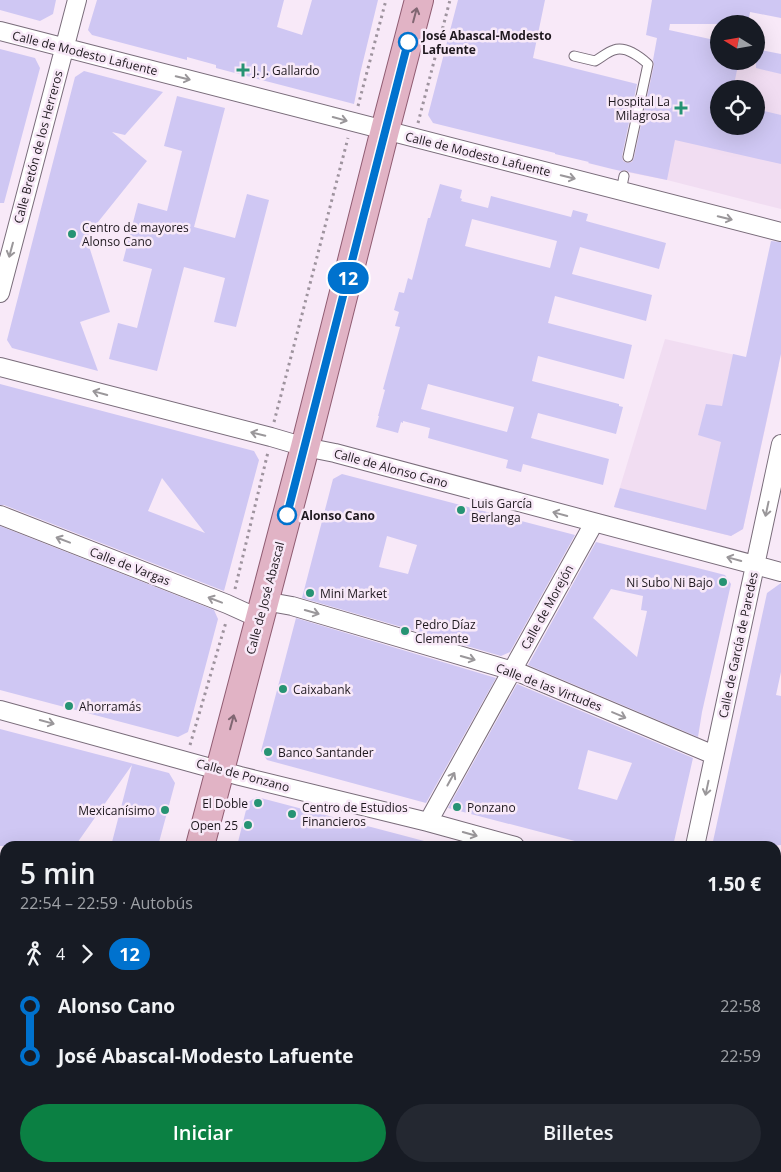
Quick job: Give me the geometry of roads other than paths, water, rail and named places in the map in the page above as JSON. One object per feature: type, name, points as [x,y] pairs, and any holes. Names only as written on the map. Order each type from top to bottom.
[{"type":"main road","name":"Calle de José Abascal","points":[[201,841],[305,447],[419,0]]},
{"type":"street","name":"Calle Bretón de los Herreros","points":[[0,293],[76,0]]},
{"type":"street","name":"Calle de Modesto Lafuente","points":[[0,31],[385,130],[622,183],[781,232]]},
{"type":"street","name":"Calle de Alonso Cano","points":[[0,367],[305,447],[335,453],[781,572]]},
{"type":"street","name":"Calle de García de Paredes","points":[[696,841],[781,444]]},
{"type":"street","name":"Calle de Vargas","points":[[0,515],[218,601],[262,610]]},
{"type":"street","name":"Calle de Morejón","points":[[428,822],[594,523]]},
{"type":"street","name":"Calle de las Virtudes","points":[[262,610],[292,606],[511,670],[714,756]]},
{"type":"street","name":"Calle de Ponzano","points":[[0,710],[240,776],[428,822],[497,841]]},
{"type":"lane","points":[[574,56],[595,60],[614,50],[624,49],[640,57],[648,64],[628,157]]},
{"type":"place","name":"José Abascal-Modesto Lafuente","points":[[408,42]]},
{"type":"place","name":"J. J. Gallardo","points":[[243,70]]},
{"type":"place","name":"Hospital La Milagrosa","points":[[681,108]]},
{"type":"place","name":"Centro de mayores Alonso Cano","points":[[72,234]]},
{"type":"place","name":"Luis García Berlanga","points":[[461,510]]},
{"type":"place","name":"Alonso Cano","points":[[287,515]]},
{"type":"place","name":"Ni Subo Ni Bajo","points":[[723,582]]},
{"type":"place","name":"Mini Market","points":[[310,593]]},
{"type":"place","name":"Pedro Díaz Clemente","points":[[405,631]]},
{"type":"place","name":"Caixabank","points":[[283,689]]},
{"type":"place","name":"Ahorramás","points":[[69,706]]},
{"type":"place","name":"Banco Santander","points":[[268,752]]},
{"type":"place","name":"El Doble","points":[[258,803]]},
{"type":"place","name":"Ponzano","points":[[457,807]]},
{"type":"place","name":"Mexicanísimo","points":[[165,810]]},
{"type":"place","name":"Centro de Estudios Financieros","points":[[292,814]]},
{"type":"place","name":"Open 25","points":[[248,825]]}]
